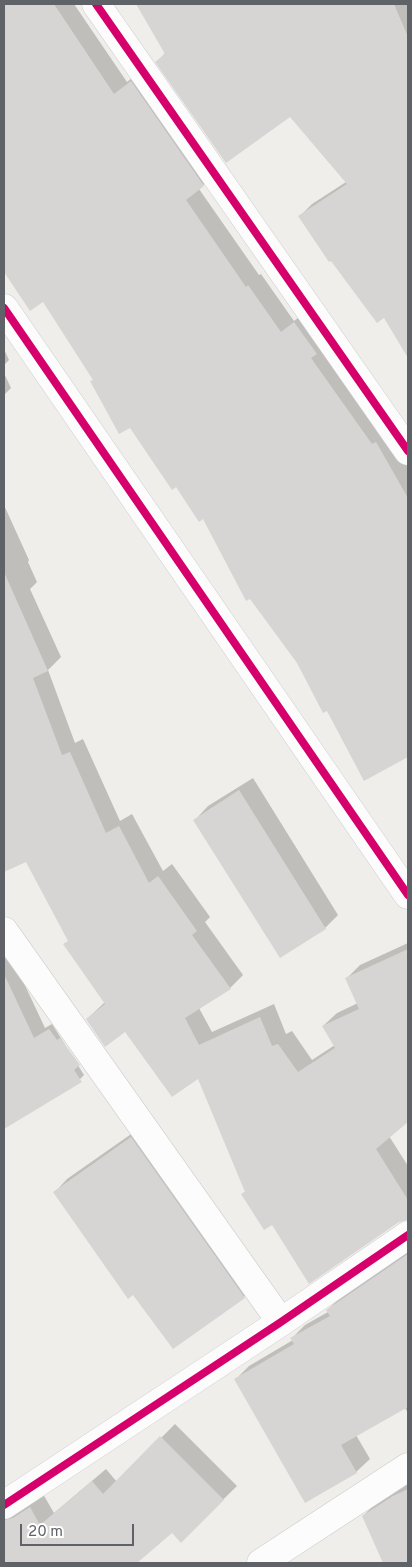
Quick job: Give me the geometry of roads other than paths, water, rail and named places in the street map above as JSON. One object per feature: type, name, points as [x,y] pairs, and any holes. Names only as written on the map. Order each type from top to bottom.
[{"type":"street","points":[[96,4],[408,451]]},
{"type":"street","points":[[4,308],[408,896]]},
{"type":"street","points":[[4,931],[281,1322]]},
{"type":"street","points":[[4,1505],[281,1322],[408,1235]]},
{"type":"street","points":[[261,1563],[408,1467]]}]
